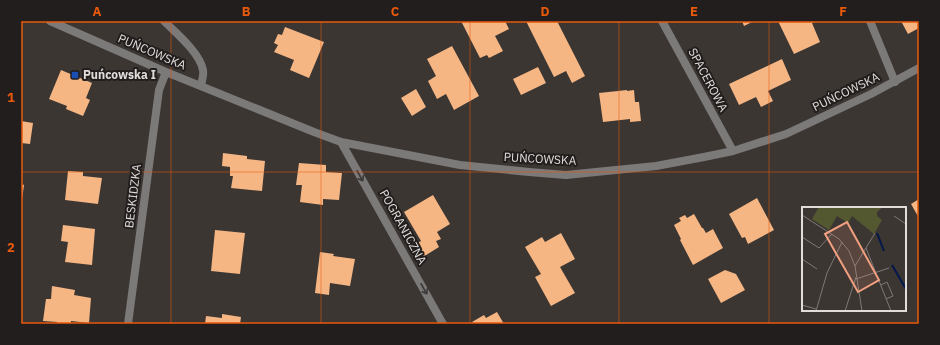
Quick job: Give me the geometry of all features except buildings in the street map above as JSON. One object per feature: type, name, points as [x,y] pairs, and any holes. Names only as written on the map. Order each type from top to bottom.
[{"type":"street","name":"PUŃCOWSKA","points":[[50,21],[166,72],[341,142],[460,165],[529,172],[566,174],[656,166],[704,158],[733,151],[786,134],[871,94],[919,68]]},
{"type":"street","name":"PUŃCOWSKA","points":[[164,21],[197,56],[203,70],[201,85]]},
{"type":"street","name":"SPACEROWA","points":[[662,21],[733,151]]},
{"type":"street","points":[[870,21],[895,82]]},
{"type":"street","name":"BESKIDZKA","points":[[128,324],[159,90],[166,72]]},
{"type":"street","name":"POGRANICZNA","points":[[341,142],[443,324]]},
{"type":"place","name":"Puńcowska I","points":[[75,75]]}]
